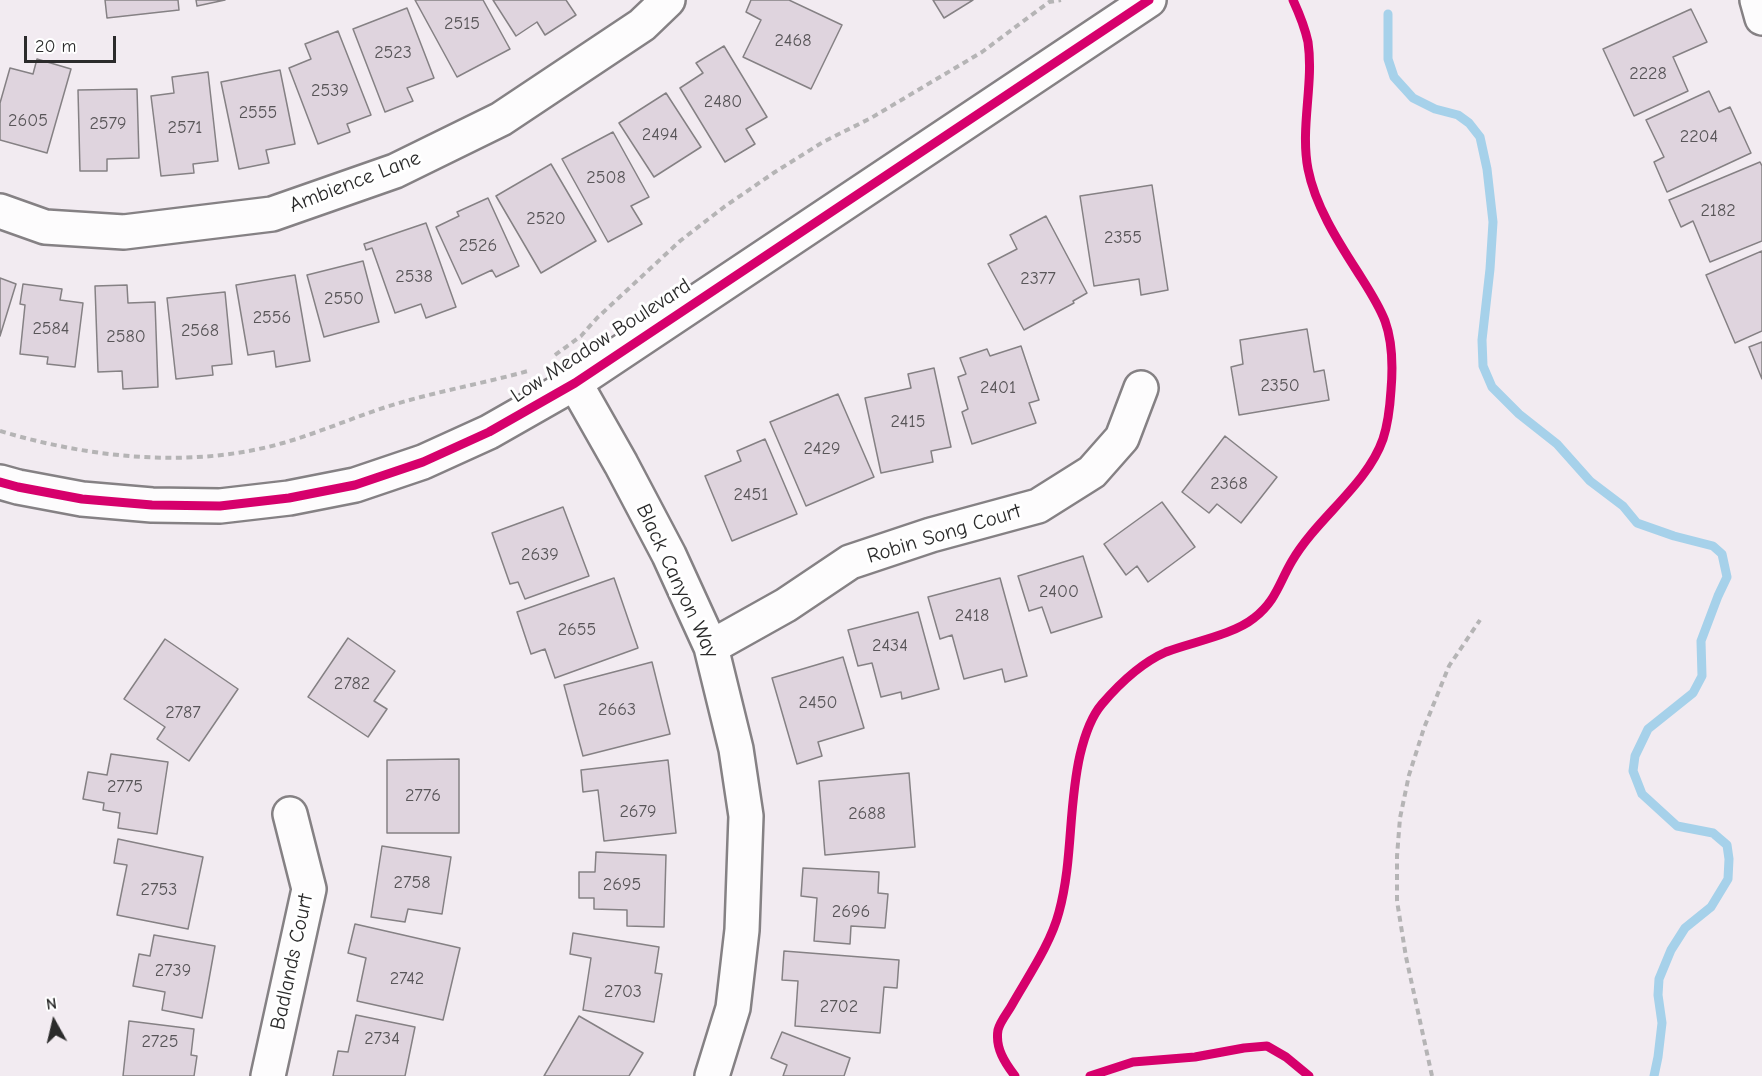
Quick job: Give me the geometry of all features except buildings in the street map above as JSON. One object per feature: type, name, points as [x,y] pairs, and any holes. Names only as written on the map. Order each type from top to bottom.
[{"type":"street","name":"Ambience Lane","points":[[0,211],[45,227],[124,232],[272,214],[395,171],[501,119],[642,25],[668,0]]},
{"type":"street","points":[[1757,0],[1762,18]]},
{"type":"street","name":"Low Meadow Boulevard","points":[[0,482],[82,499],[152,505],[220,506],[289,498],[355,485],[423,462],[489,432],[574,382],[1139,3]]},
{"type":"street","name":"Black Canyon Way","points":[[574,382],[669,555],[711,647],[736,749],[746,816],[742,930],[733,1008],[712,1076]]},
{"type":"street","name":"Robin Song Court","points":[[711,647],[786,605],[850,562],[931,535],[1038,506],[1092,472],[1122,438],[1141,388]]},
{"type":"street","name":"Badlands Court","points":[[268,1076],[309,889],[290,814]]},
{"type":"path","points":[[547,359],[581,336],[597,318],[680,241],[724,207],[823,142],[880,113],[982,52],[1049,2],[1061,0]]},
{"type":"path","points":[[0,431],[52,444],[104,453],[154,457],[240,453],[283,443],[426,395],[477,385],[528,371],[537,365]]},
{"type":"path","points":[[1432,1076],[1406,957],[1397,901],[1400,818],[1409,775],[1424,728],[1449,666],[1480,620]]},
{"type":"waterway","points":[[1388,14],[1388,59],[1394,77],[1413,98],[1435,109],[1458,115],[1469,123],[1480,137],[1487,169],[1493,222],[1482,340],[1483,366],[1492,387],[1519,414],[1557,444],[1590,481],[1623,506],[1637,523],[1713,546],[1722,554],[1727,577],[1701,641],[1702,676],[1693,693],[1648,729],[1635,756],[1633,771],[1642,794],[1677,826],[1713,833],[1727,845],[1729,859],[1728,879],[1711,907],[1685,928],[1671,950],[1659,979],[1658,995],[1662,1023],[1654,1076]]},
{"type":"cycle path","points":[[0,482],[82,499],[152,505],[220,506],[289,498],[355,485],[423,462],[489,432],[575,383],[1149,0]]},
{"type":"cycle path","points":[[1015,1076],[999,1049],[998,1030],[1045,947],[1059,912],[1066,873],[1076,775],[1083,742],[1094,715],[1131,674],[1148,662],[1166,652],[1235,629],[1261,612],[1272,598],[1302,545],[1366,471],[1376,456],[1385,433],[1392,381],[1390,338],[1379,308],[1328,222],[1311,182],[1305,137],[1309,74],[1308,42],[1293,0]]},
{"type":"cycle path","points":[[1090,1076],[1133,1062],[1195,1057],[1267,1046],[1286,1057],[1309,1076]]}]
